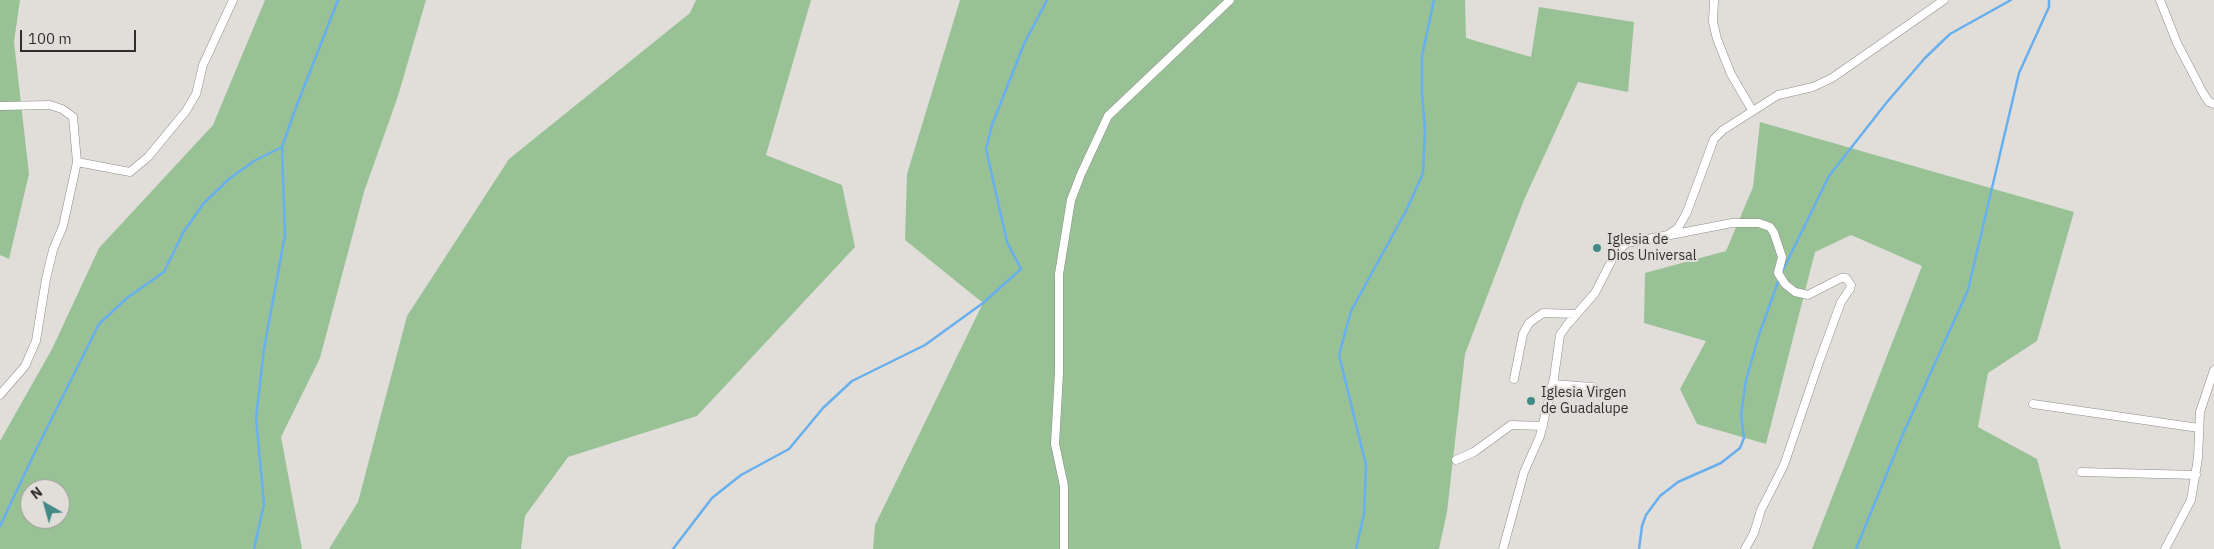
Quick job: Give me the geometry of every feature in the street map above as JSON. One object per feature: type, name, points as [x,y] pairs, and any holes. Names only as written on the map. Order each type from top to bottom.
[{"type":"street","points":[[77,162],[130,172],[148,157],[186,111],[196,94],[203,65],[233,0]]},
{"type":"street","points":[[1064,549],[1064,486],[1055,444],[1059,373],[1059,274],[1071,200],[1108,116],[1230,0]]},
{"type":"street","points":[[1714,0],[1713,22],[1717,39],[1731,74],[1752,110]]},
{"type":"street","points":[[1668,235],[1682,222],[1714,139],[1752,110],[1778,96],[1820,85],[1944,0]]},
{"type":"street","points":[[2160,0],[2177,43],[2203,93],[2209,102],[2214,104]]},
{"type":"street","points":[[0,106],[50,105],[62,109],[73,116],[77,162],[63,226],[53,250],[46,279],[36,341],[25,366],[0,395]]},
{"type":"street","points":[[1504,549],[1524,472],[1543,426],[1553,384],[1560,335],[1595,293],[1612,257],[1627,243],[1732,223],[1759,223],[1770,228],[1774,233],[1782,258],[1778,272],[1785,284],[1795,292],[1808,295],[1841,278],[1846,278],[1851,285],[1841,302],[1784,465],[1761,510],[1754,534],[1745,549]]},
{"type":"street","points":[[1514,379],[1523,334],[1529,322],[1543,313],[1576,314]]},
{"type":"street","points":[[2165,549],[2190,503],[2196,475],[2202,408],[2214,370]]},
{"type":"street","points":[[1553,384],[1592,387]]},
{"type":"street","points":[[2033,404],[2199,428]]},
{"type":"street","points":[[1456,460],[1474,452],[1511,425],[1543,426]]},
{"type":"street","points":[[2081,472],[2196,475]]},
{"type":"green space","points":[[0,0],[20,0],[14,42],[29,174],[9,259],[0,255]]},
{"type":"green space","points":[[265,0],[426,0],[398,96],[364,192],[320,358],[281,437],[302,549],[0,549],[0,441],[52,349],[99,248],[213,125]]},
{"type":"green space","points":[[696,0],[811,0],[766,155],[842,185],[855,247],[697,416],[568,457],[525,516],[521,549],[329,549],[358,502],[407,316],[509,159],[690,13]]},
{"type":"green space","points":[[960,0],[1465,0],[1466,38],[1531,57],[1539,7],[1634,22],[1628,92],[1578,82],[1524,200],[1465,354],[1447,512],[1439,549],[873,549],[875,525],[983,303],[905,240],[907,174]]},
{"type":"green space","points":[[1760,122],[2074,212],[2037,341],[1988,373],[1978,427],[2037,459],[2061,549],[1812,549],[1922,266],[1851,235],[1815,252],[1766,444],[1697,424],[1680,389],[1706,341],[1644,323],[1645,273],[1726,251],[1753,187]]},
{"type":"waterway","points":[[254,549],[264,504],[256,418],[264,349],[285,235],[282,147],[338,0]]},
{"type":"waterway","points":[[673,549],[712,498],[741,475],[789,449],[823,408],[852,381],[925,345],[983,303],[1021,269],[1007,242],[986,149],[992,125],[1024,44],[1047,0]]},
{"type":"waterway","points":[[1356,549],[1364,514],[1366,465],[1339,355],[1351,311],[1407,209],[1423,173],[1425,129],[1422,94],[1422,56],[1434,0]]},
{"type":"waterway","points":[[1781,274],[1829,176],[1887,102],[1925,58],[1950,34],[2011,0]]},
{"type":"waterway","points":[[1856,549],[1903,434],[1968,290],[2019,73],[2049,7],[2049,0]]},
{"type":"waterway","points":[[0,526],[99,324],[127,298],[164,272],[183,233],[203,204],[229,179],[254,161],[282,147]]},
{"type":"waterway","points":[[1639,549],[1642,526],[1646,515],[1660,496],[1678,482],[1721,463],[1740,448],[1744,438],[1741,415],[1746,380],[1759,335],[1779,279]]},
{"type":"place","name":"Iglesia de Dios Universal","points":[[1597,248]]},
{"type":"place","name":"Iglesia Virgen de Guadalupe","points":[[1531,401]]}]
